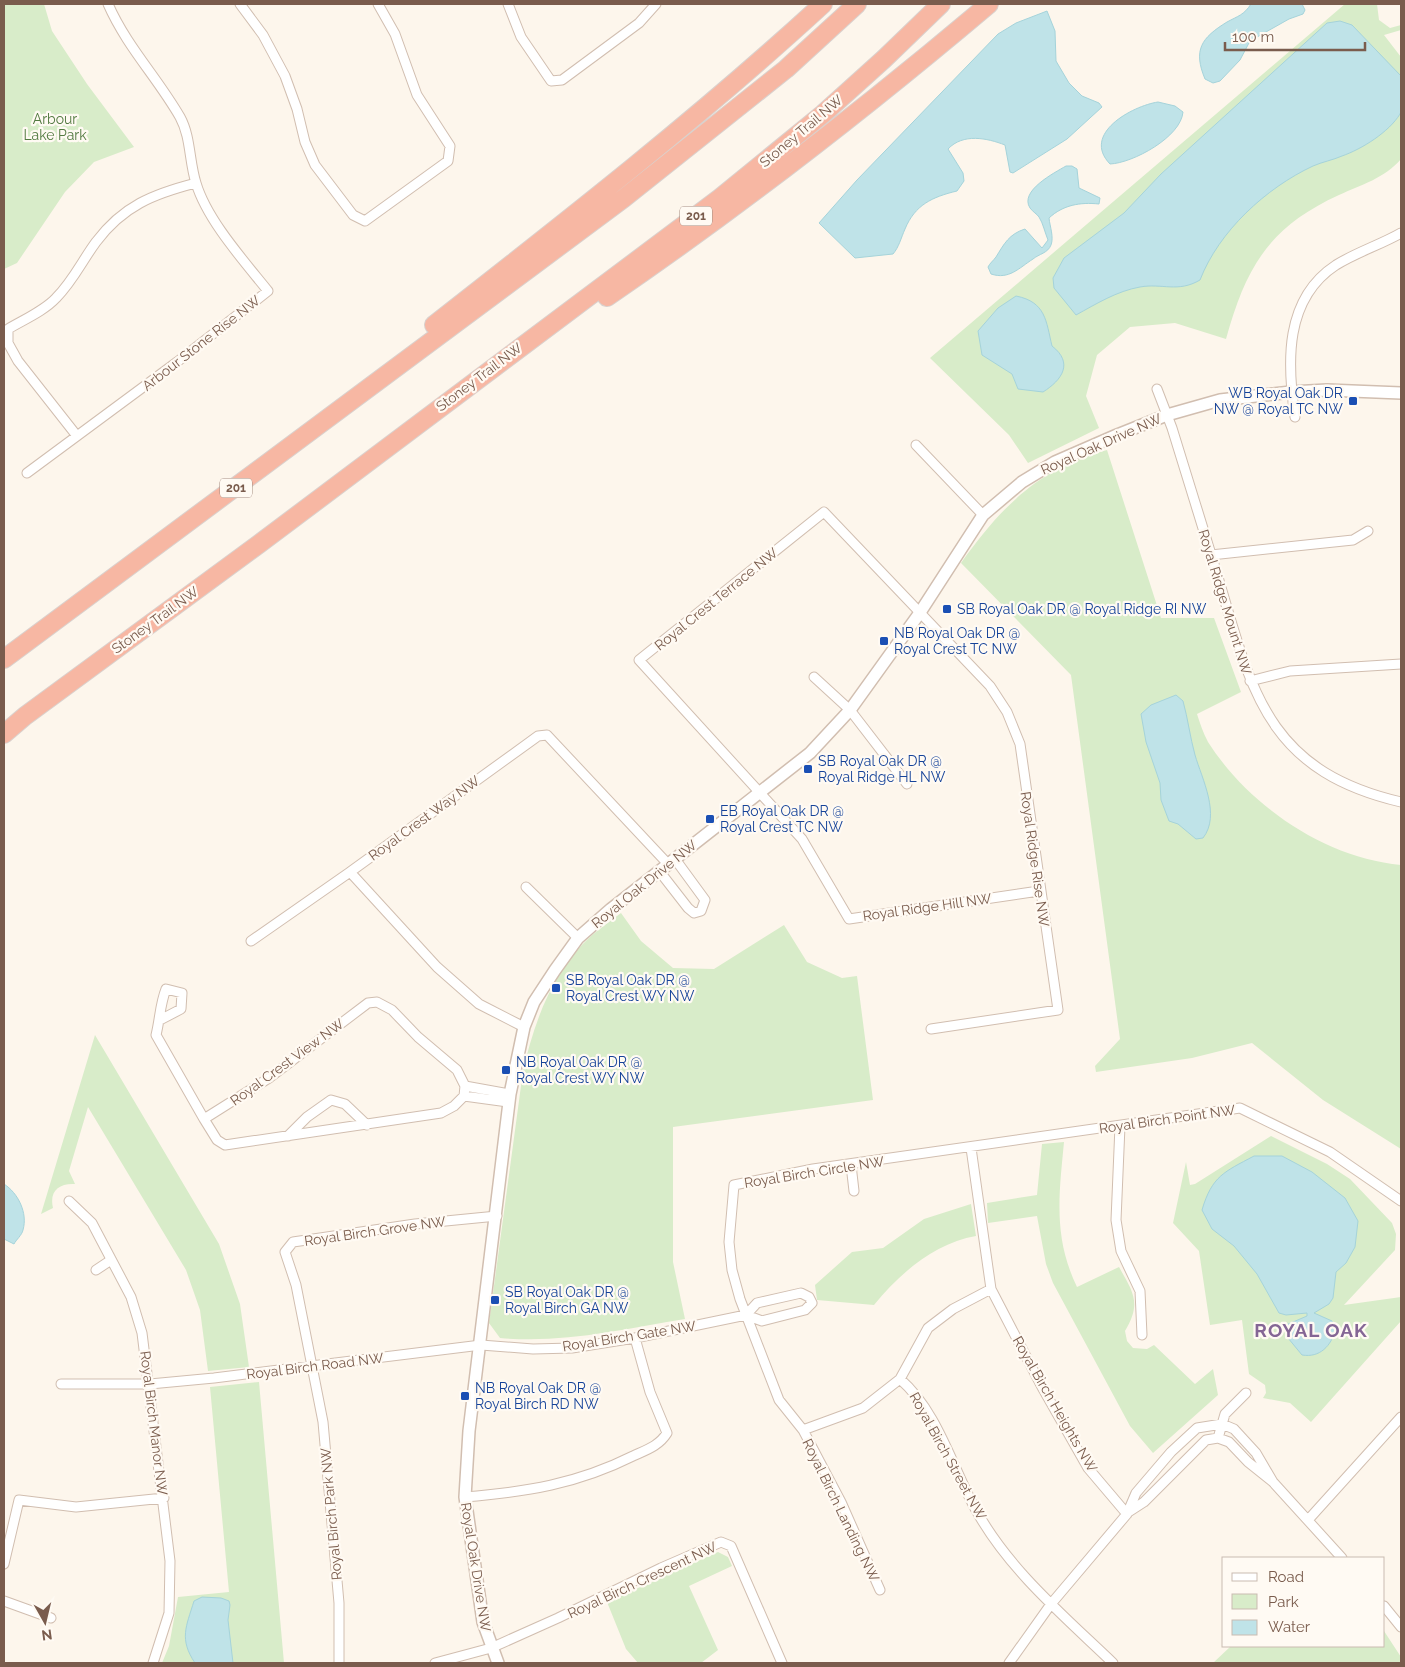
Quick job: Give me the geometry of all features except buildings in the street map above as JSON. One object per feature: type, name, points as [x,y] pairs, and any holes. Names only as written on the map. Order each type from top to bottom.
[{"type":"highway","points":[[416,352],[433,326],[661,146],[755,66],[823,4]]},
{"type":"highway","name":"201","points":[[4,659],[153,546],[231,492],[714,129],[786,70],[857,4]]},
{"type":"highway","name":"Stoney Trail NW","points":[[4,734],[25,716],[259,544],[720,198],[823,114],[941,4]]},
{"type":"highway","points":[[436,410],[461,397],[740,203],[889,88],[990,4]]},
{"type":"street","name":"Arbour Stone Rise NW","points":[[27,473],[268,292],[225,237],[201,197],[196,183],[190,146],[180,118],[134,53],[117,25],[108,4]]},
{"type":"street","points":[[240,4],[263,35],[285,76],[297,109],[305,142],[315,165],[352,215],[366,221],[448,161],[450,146],[417,95],[395,34],[378,4]]},
{"type":"street","points":[[508,4],[521,37],[551,81],[562,80],[639,22],[656,4]]},
{"type":"street","points":[[77,436],[18,361],[8,343],[8,329],[55,300],[72,280],[96,242],[120,215],[162,192],[196,183]]},
{"type":"street","points":[[1295,417],[1291,392],[1291,337],[1297,314],[1305,298],[1320,279],[1335,266],[1401,233]]},
{"type":"street","name":"Royal Ridge Mount NW","points":[[1157,389],[1212,555],[1250,681],[1270,721],[1295,750],[1325,773],[1370,795],[1401,802]]},
{"type":"street","name":"Royal Oak Drive NW","points":[[498,1663],[491,1648],[476,1584],[465,1497],[469,1431],[497,1216],[509,1098],[524,1027],[534,1002],[578,938],[810,753],[850,710],[919,614],[983,515],[1022,482],[1055,462],[1167,415],[1220,400],[1291,392],[1351,390],[1401,393]]},
{"type":"street","points":[[916,445],[983,515]]},
{"type":"street","name":"Royal Crest Terrace NW","points":[[761,793],[639,660],[824,512],[919,614]]},
{"type":"street","points":[[1212,555],[1353,540],[1368,531]]},
{"type":"street","name":"Royal Ridge Rise NW","points":[[919,614],[990,686],[1007,712],[1020,744],[1039,891],[1058,1010],[931,1029]]},
{"type":"street","points":[[1250,681],[1290,671],[1401,664]]},
{"type":"street","points":[[814,677],[850,710],[907,784]]},
{"type":"street","name":"Royal Crest Way NW","points":[[350,872],[538,736],[547,735],[668,865]]},
{"type":"street","name":"Royal Ridge Hill NW","points":[[761,793],[802,839],[849,918],[1039,891]]},
{"type":"street","points":[[668,865],[705,900],[701,911],[694,913],[688,908],[668,865]]},
{"type":"street","points":[[251,942],[350,872],[437,967],[480,1004],[524,1027]]},
{"type":"street","points":[[526,887],[578,938]]},
{"type":"street","name":"Royal Crest View NW","points":[[204,1119],[269,1078],[368,1003],[377,1002],[392,1010],[418,1037],[457,1070],[464,1091]]},
{"type":"street","points":[[160,1020],[156,1035],[157,1040],[217,1140],[225,1145],[441,1113],[454,1106],[464,1091],[509,1098]]},
{"type":"street","points":[[288,1136],[307,1118],[331,1100],[345,1104],[367,1125]]},
{"type":"street","name":"Royal Birch Point NW","points":[[971,1148],[1240,1108],[1330,1152],[1401,1201]]},
{"type":"street","points":[[1120,1126],[1116,1220],[1122,1251],[1140,1291],[1142,1335]]},
{"type":"street","points":[[803,1430],[863,1408],[900,1379],[928,1328],[953,1309],[991,1289],[971,1148]]},
{"type":"street","name":"Royal Birch Circle NW","points":[[803,1430],[779,1400],[746,1315],[732,1270],[729,1242],[734,1185],[814,1169],[971,1148]]},
{"type":"street","points":[[852,1164],[854,1191]]},
{"type":"street","name":"Royal Birch Manor NW","points":[[69,1201],[92,1224],[131,1297],[142,1333],[150,1384],[170,1561],[169,1613],[153,1663]]},
{"type":"street","name":"Royal Birch Grove NW","points":[[311,1366],[296,1285],[285,1252],[293,1242],[415,1224],[497,1216]]},
{"type":"street","points":[[96,1270],[111,1260]]},
{"type":"street","name":"Royal Birch Heights NW","points":[[991,1289],[1042,1387],[1088,1468],[1127,1514]]},
{"type":"street","points":[[801,1293],[810,1296],[812,1303],[805,1310],[762,1321],[746,1315],[758,1303],[801,1293]]},
{"type":"street","name":"Royal Birch Gate NW","points":[[481,1345],[533,1349],[572,1348],[635,1338],[746,1315]]},
{"type":"street","points":[[465,1497],[523,1492],[575,1480],[616,1465],[661,1442],[666,1433],[650,1392],[635,1338]]},
{"type":"street","name":"Royal Birch Road NW","points":[[61,1384],[150,1384],[481,1345]]},
{"type":"street","name":"Royal Birch Park NW","points":[[311,1366],[323,1422],[339,1603],[339,1663]]},
{"type":"street","name":"Royal Birch Street NW","points":[[900,1379],[915,1392],[981,1518],[1006,1555],[1052,1604],[1113,1663]]},
{"type":"street","points":[[1218,1438],[1226,1414],[1246,1393]]},
{"type":"street","points":[[1308,1520],[1401,1417]]},
{"type":"street","points":[[1127,1514],[1136,1493],[1171,1452],[1197,1428],[1222,1424],[1234,1429],[1256,1453],[1273,1482]]},
{"type":"street","name":"Royal Birch Landing NW","points":[[803,1430],[841,1502],[880,1590]]},
{"type":"street","points":[[1009,1663],[1052,1604],[1127,1514],[1144,1502],[1206,1440],[1218,1438],[1229,1442],[1248,1462],[1273,1482],[1341,1557]]},
{"type":"street","points":[[4,1564],[19,1500],[76,1507],[164,1498]]},
{"type":"street","name":"Royal Birch Crescent NW","points":[[435,1663],[491,1648],[661,1568],[721,1542],[731,1546],[782,1663]]},
{"type":"street","points":[[4,1602],[51,1618]]},
{"type":"street","points":[[1385,1607],[1401,1627]]},
{"type":"green space","name":"Arbour Lake Park","points":[[4,4],[44,4],[52,31],[87,84],[134,147],[94,162],[65,192],[17,263],[4,269]]},
{"type":"green space","points":[[1345,4],[1377,4],[1379,20],[1390,28],[1401,25],[1401,30],[1384,35],[1401,57],[1401,159],[1395,166],[1380,176],[1315,207],[1278,236],[1252,270],[1242,291],[1226,339],[1175,323],[1130,327],[1097,355],[1086,396],[1099,428],[1028,463],[1009,435],[930,358]]},
{"type":"green space","points":[[1107,450],[1161,618],[1214,618],[1241,692],[1197,714],[1208,742],[1245,787],[1291,825],[1317,840],[1345,852],[1401,865],[1401,1149],[1323,1100],[1252,1043],[1192,1058],[1096,1072],[1095,1066],[1120,1039],[1071,675],[961,563],[991,524],[1024,492],[1061,467]]},
{"type":"green space","points":[[621,913],[641,941],[673,968],[714,969],[784,925],[807,962],[842,978],[857,976],[873,1100],[673,1127],[673,1262],[685,1319],[569,1337],[546,1339],[500,1338],[489,1323],[527,1053],[546,999],[565,965],[591,936]]},
{"type":"green space","points":[[95,1035],[219,1244],[240,1304],[249,1367],[208,1371],[200,1310],[186,1270],[88,1107],[69,1171],[75,1184],[64,1185],[56,1189],[52,1197],[53,1208],[41,1214]]},
{"type":"green space","points":[[1271,1136],[1327,1164],[1350,1179],[1392,1223],[1396,1234],[1395,1250],[1344,1305],[1401,1297],[1401,1321],[1311,1422],[1290,1403],[1263,1398],[1266,1393],[1265,1385],[1249,1374],[1242,1320],[1210,1325],[1199,1251],[1173,1223],[1186,1162],[1190,1185],[1195,1184]]},
{"type":"green space","points":[[1064,1142],[1060,1198],[1061,1233],[1069,1269],[1077,1287],[1119,1267],[1134,1298],[1133,1313],[1125,1331],[1127,1341],[1133,1348],[1147,1349],[1154,1345],[1195,1384],[1213,1369],[1218,1395],[1153,1453],[1130,1426],[1053,1283],[1046,1264],[1037,1216],[988,1223],[987,1203],[1037,1195],[1042,1144]]},
{"type":"green space","points":[[971,1204],[976,1236],[946,1245],[919,1261],[895,1282],[874,1305],[817,1300],[815,1285],[852,1252],[883,1248],[924,1219]]},
{"type":"green space","points":[[259,1382],[284,1663],[162,1663],[169,1646],[178,1597],[229,1592],[210,1387]]},
{"type":"green space","points":[[718,1552],[728,1557],[732,1566],[689,1586],[718,1650],[701,1663],[638,1663],[626,1649],[607,1602]]},
{"type":"green space","points":[[1385,1633],[1401,1657],[1401,1663],[1213,1663],[1230,1647],[1385,1647]]},
{"type":"water","points":[[1251,4],[1302,4],[1305,10],[1303,14],[1289,19],[1250,41],[1240,60],[1220,81],[1213,83],[1205,79],[1201,69],[1200,52],[1205,39],[1227,22],[1238,17]]},
{"type":"water","points":[[1047,11],[1055,31],[1056,61],[1069,83],[1082,96],[1099,103],[1102,107],[1067,139],[1013,173],[1010,172],[1005,145],[991,140],[975,138],[954,144],[948,149],[963,173],[964,181],[957,191],[932,199],[919,208],[909,221],[893,254],[855,258],[819,223],[857,180],[998,34],[1016,23]]},
{"type":"water","points":[[1340,21],[1352,25],[1401,76],[1402,106],[1400,114],[1395,121],[1366,144],[1350,153],[1313,166],[1295,175],[1262,199],[1232,228],[1208,262],[1200,280],[1177,287],[1148,286],[1131,289],[1107,298],[1076,315],[1054,288],[1053,278],[1064,258],[1124,213],[1161,174],[1327,23]]},
{"type":"water","points":[[1158,102],[1175,106],[1183,112],[1174,131],[1143,154],[1120,163],[1110,164],[1103,153],[1102,142],[1106,132],[1113,123],[1124,115],[1135,109]]},
{"type":"water","points":[[1066,166],[1072,166],[1077,169],[1079,188],[1100,198],[1099,204],[1072,205],[1060,210],[1049,218],[1052,239],[1048,250],[1009,274],[991,274],[988,267],[1008,240],[1019,231],[1025,229],[1042,248],[1048,240],[1040,219],[1030,208],[1028,202],[1029,195],[1039,183]]},
{"type":"water","points":[[1016,296],[1026,299],[1039,308],[1046,321],[1052,346],[1063,359],[1063,371],[1060,377],[1043,392],[1018,389],[1012,374],[982,355],[978,331],[998,308]]},
{"type":"water","points":[[1176,695],[1183,701],[1195,755],[1208,797],[1210,819],[1208,829],[1203,838],[1196,839],[1178,824],[1169,821],[1161,800],[1160,783],[1146,742],[1141,714],[1151,705]]},
{"type":"water","points":[[1254,1156],[1282,1156],[1312,1172],[1345,1198],[1358,1221],[1355,1247],[1346,1263],[1336,1272],[1333,1298],[1329,1304],[1314,1313],[1332,1321],[1336,1329],[1331,1341],[1324,1350],[1314,1355],[1302,1355],[1288,1338],[1286,1325],[1307,1316],[1307,1313],[1286,1315],[1279,1313],[1257,1274],[1234,1246],[1212,1229],[1202,1210],[1210,1189],[1220,1176]]},
{"type":"water","points":[[4,1184],[14,1193],[23,1210],[24,1224],[22,1232],[14,1244],[4,1239]]},
{"type":"water","points":[[202,1597],[221,1598],[229,1601],[228,1620],[233,1663],[195,1663],[190,1655],[186,1640],[187,1626],[194,1601]]},
{"type":"place","name":"WB Royal Oak DR NW @ Royal TC NW","points":[[1353,401]]},
{"type":"place","name":"SB Royal Oak DR @ Royal Ridge RI NW","points":[[947,609]]},
{"type":"place","name":"NB Royal Oak DR @ Royal Crest TC NW","points":[[884,641]]},
{"type":"place","name":"SB Royal Oak DR @ Royal Ridge HL NW","points":[[808,769]]},
{"type":"place","name":"EB Royal Oak DR @ Royal Crest TC NW","points":[[710,819]]},
{"type":"place","name":"SB Royal Oak DR @ Royal Crest WY NW","points":[[556,988]]},
{"type":"place","name":"NB Royal Oak DR @ Royal Crest WY NW","points":[[506,1070]]},
{"type":"place","name":"SB Royal Oak DR @ Royal Birch GA NW","points":[[495,1300]]},
{"type":"place","name":"NB Royal Oak DR @ Royal Birch RD NW","points":[[465,1396]]},
{"type":"district","name":"ROYAL OAK","points":[[1311,1330]]}]
